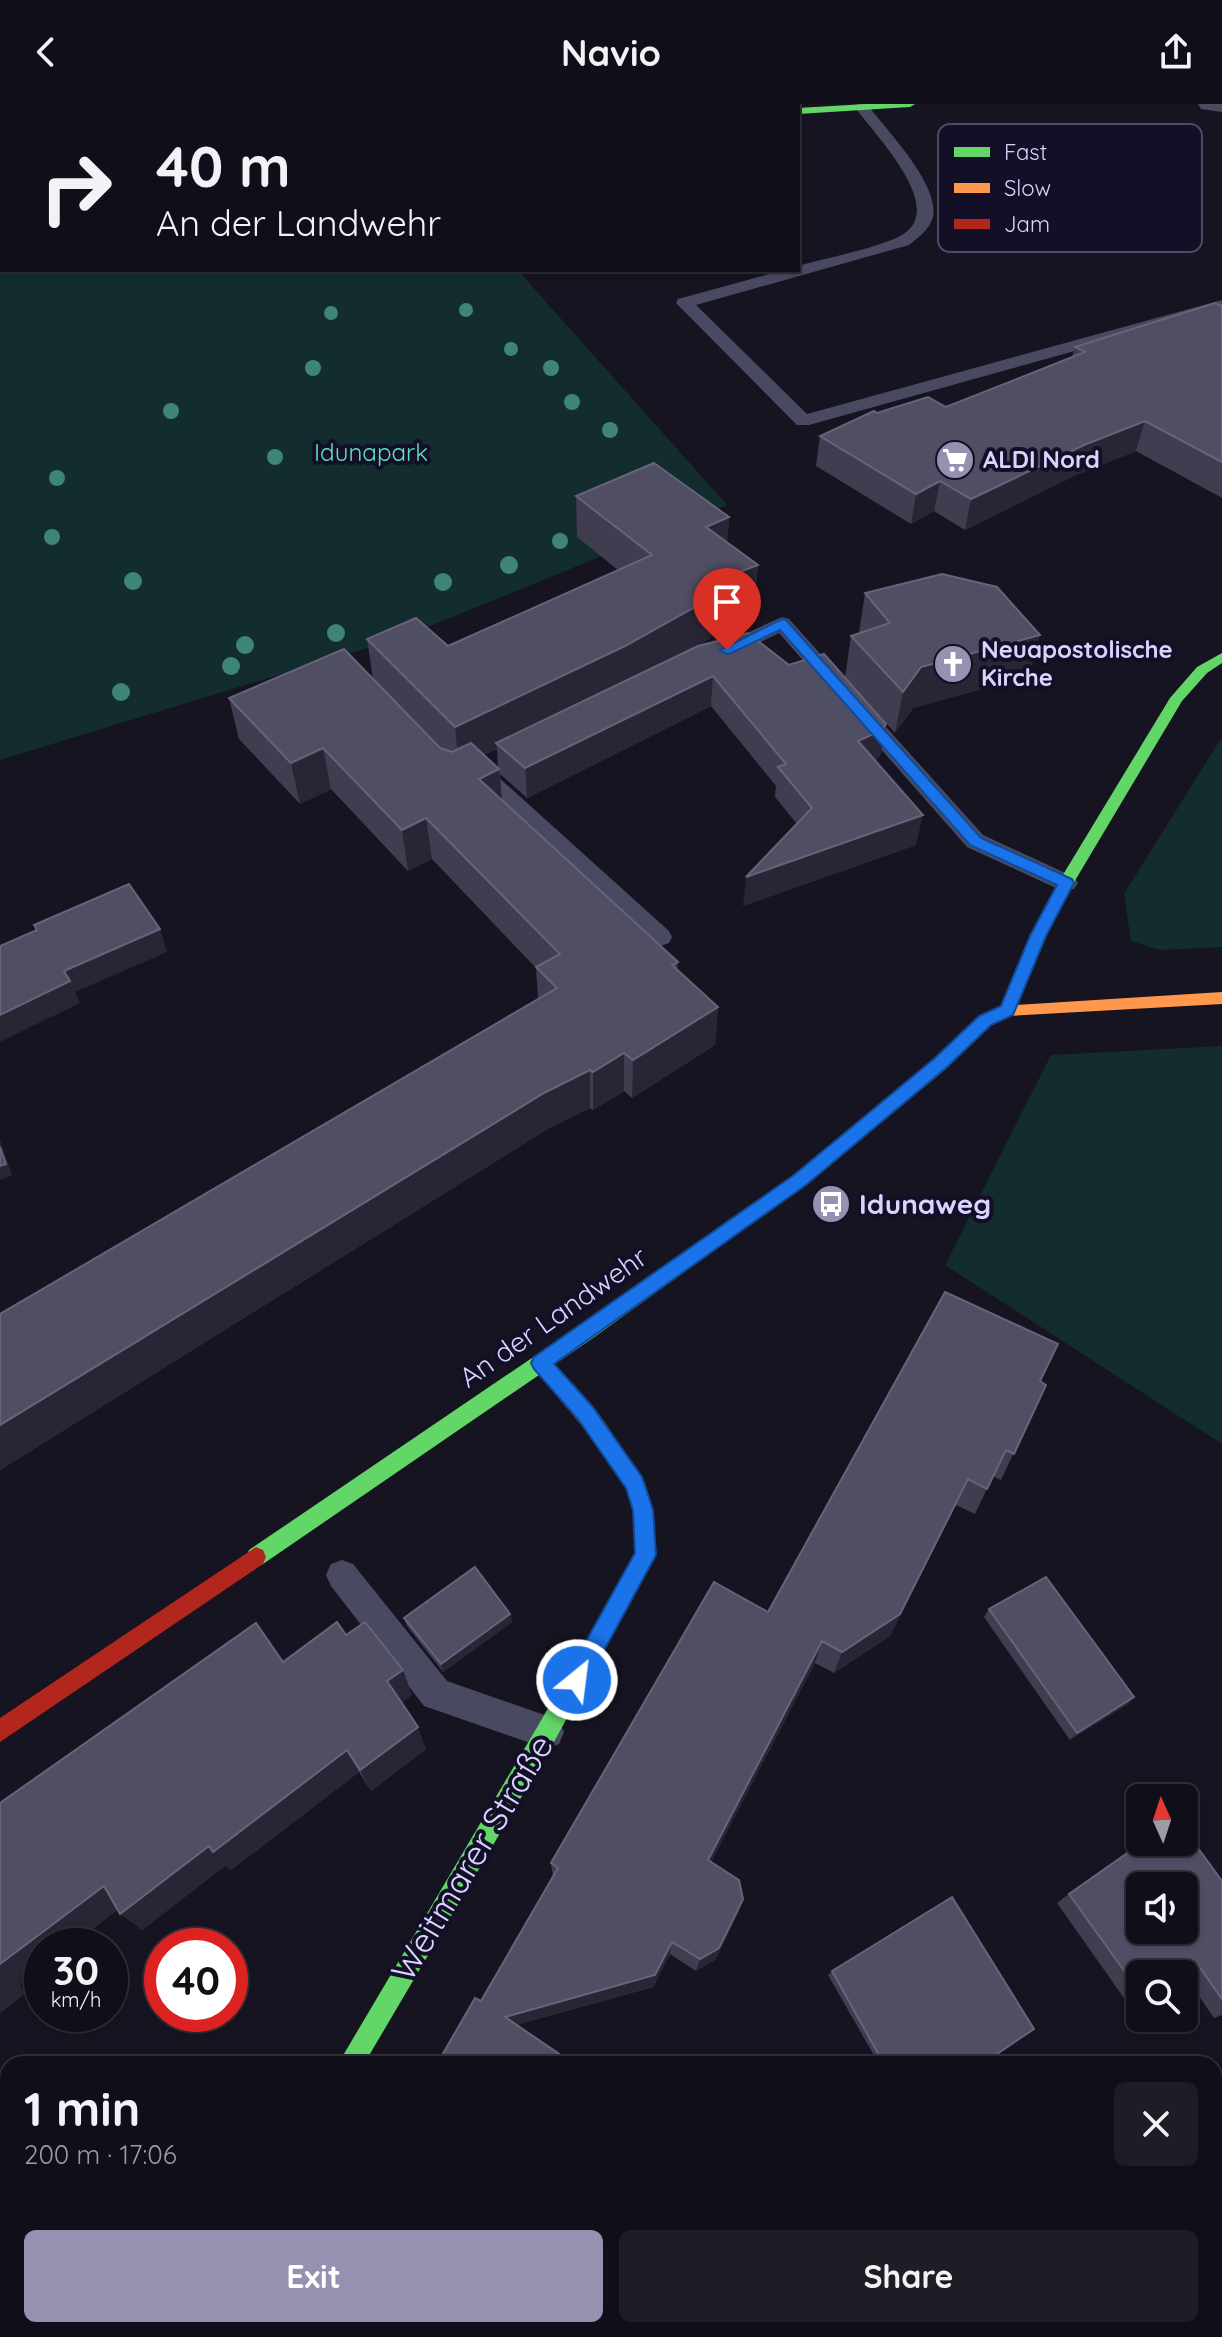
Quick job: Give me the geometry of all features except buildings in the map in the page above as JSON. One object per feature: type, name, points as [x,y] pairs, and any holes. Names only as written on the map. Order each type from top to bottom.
[{"type":"street","points":[[800,111],[910,104]]},
{"type":"street","points":[[1209,104],[1222,105]]},
{"type":"street","points":[[1222,657],[1202,670],[1177,698],[1066,883],[1038,936],[1007,1010],[1222,998]]},
{"type":"street","name":"An der Landwehr","points":[[0,1731],[541,1363],[800,1180],[941,1063],[985,1021],[1007,1010]]},
{"type":"street","name":"Weitmarer Straße","points":[[355,2056],[547,1732],[646,1555],[643,1510],[635,1483],[585,1412],[541,1363]]},
{"type":"lane","points":[[800,271],[903,242],[925,221],[927,203],[918,183],[866,106]]},
{"type":"lane","points":[[795,272],[684,303],[803,421],[1222,305]]},
{"type":"lane","points":[[699,664],[782,623],[975,841],[1066,883]]},
{"type":"lane","points":[[455,782],[506,757]]},
{"type":"lane","points":[[478,771],[660,937]]},
{"type":"lane","points":[[342,1575],[436,1694],[547,1732]]},
{"type":"green space","name":"Idunapark","points":[[0,272],[524,272],[523,276],[727,505],[403,637],[0,760]]},
{"type":"green space","points":[[1222,737],[1222,947],[1160,950],[1131,941],[1124,894]]},
{"type":"green space","points":[[1222,1046],[1222,1444],[945,1265],[1051,1055]]},
{"type":"traffic: fast","points":[[800,111],[910,104]]},
{"type":"traffic: fast","points":[[1007,1010],[1038,936],[1066,883],[1177,698],[1202,670],[1222,657]]},
{"type":"traffic: fast","points":[[256,1557],[586,1332],[808,1173]]},
{"type":"traffic: fast","points":[[355,2056],[547,1732],[646,1555],[643,1510],[635,1483],[609,1446]]},
{"type":"traffic: slow","points":[[808,1173],[941,1063],[985,1021],[1007,1010],[1222,998]]},
{"type":"traffic: jam","points":[[541,1363],[585,1412],[609,1446]]},
{"type":"traffic: jam","points":[[0,1731],[256,1557]]},
{"type":"place","name":"ALDI Nord","points":[[955,460]]},
{"type":"place","name":"Neuapostolische Kirche","points":[[953,664]]},
{"type":"place","name":"Idunaweg","points":[[831,1204]]},
{"type":"route","points":[[577,1680],[646,1555],[643,1510],[635,1483],[585,1412],[541,1363],[800,1180],[941,1063],[985,1021],[1007,1010],[1038,936],[1066,883],[975,841],[782,623],[727,650]]}]
